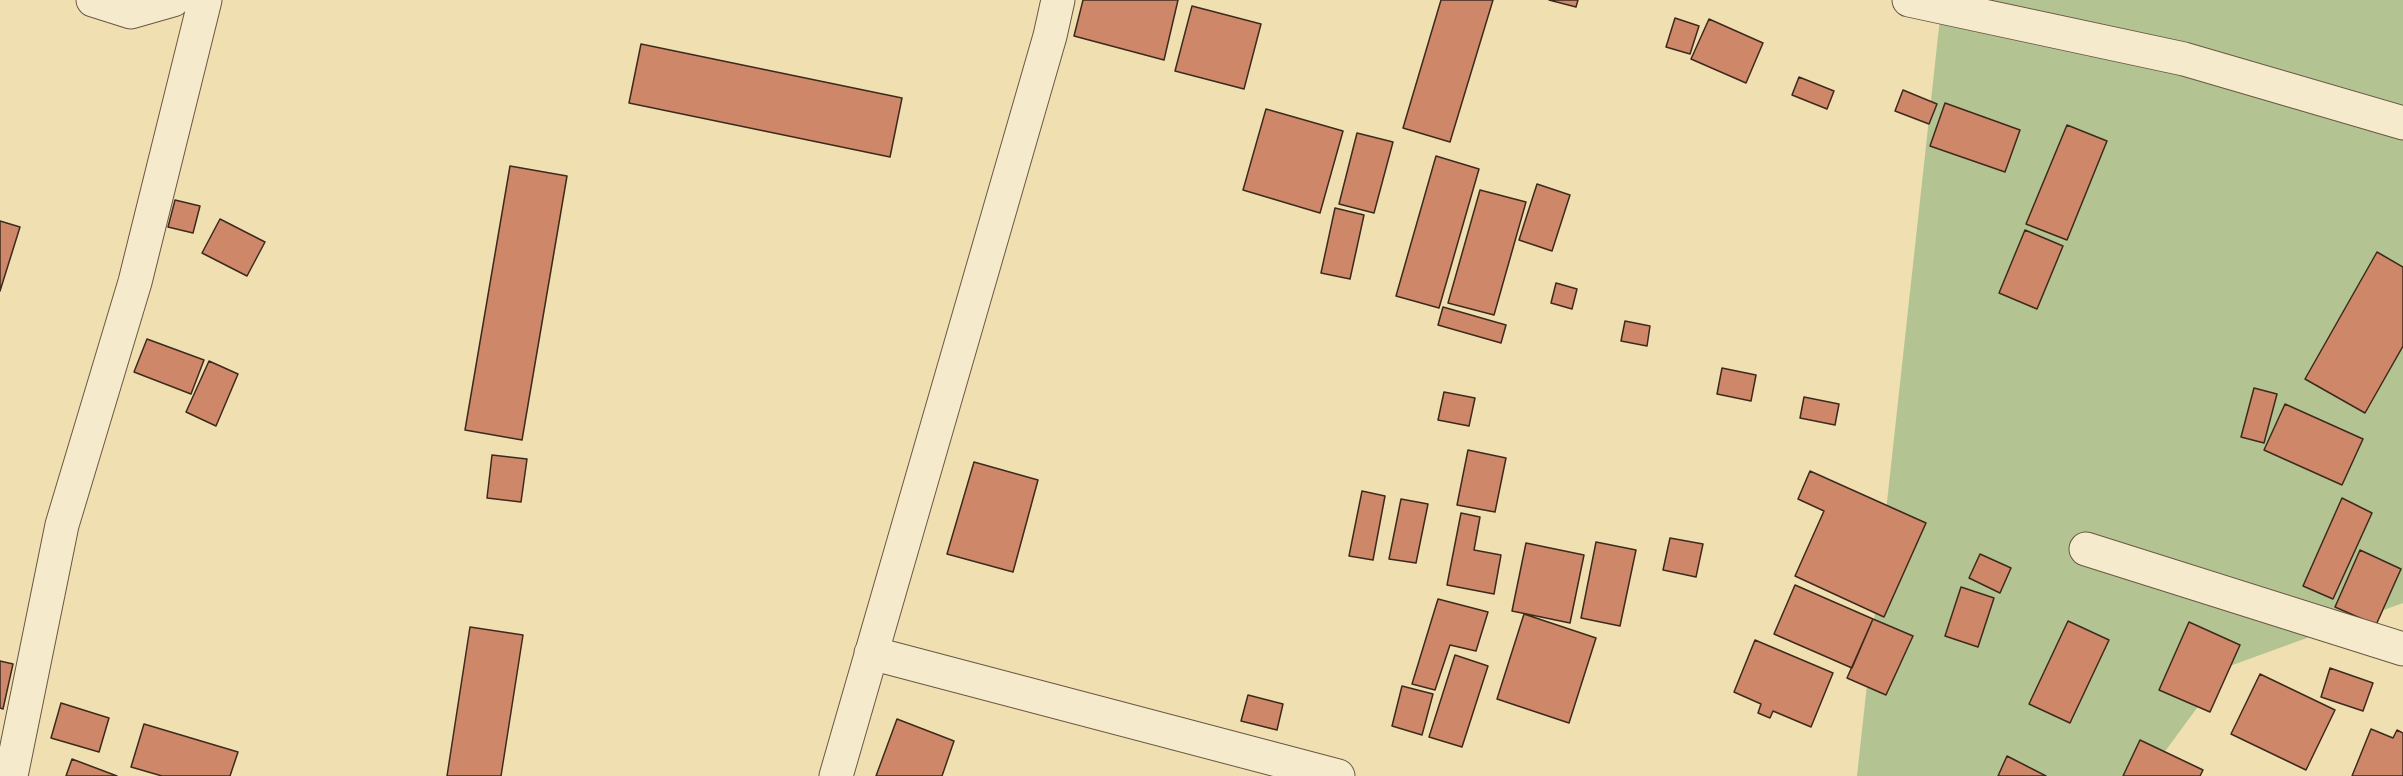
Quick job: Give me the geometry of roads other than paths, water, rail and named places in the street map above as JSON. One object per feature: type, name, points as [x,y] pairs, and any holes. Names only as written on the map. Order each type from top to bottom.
[{"type":"street","points":[[93,0],[131,12],[173,0]]},
{"type":"street","points":[[11,776],[62,525],[135,282],[205,0]]},
{"type":"street","points":[[836,776],[1050,36],[1058,0]]},
{"type":"street","points":[[1909,0],[2184,60],[2403,123]]},
{"type":"street","points":[[2086,549],[2403,649]]},
{"type":"street","points":[[871,653],[1338,776]]}]
